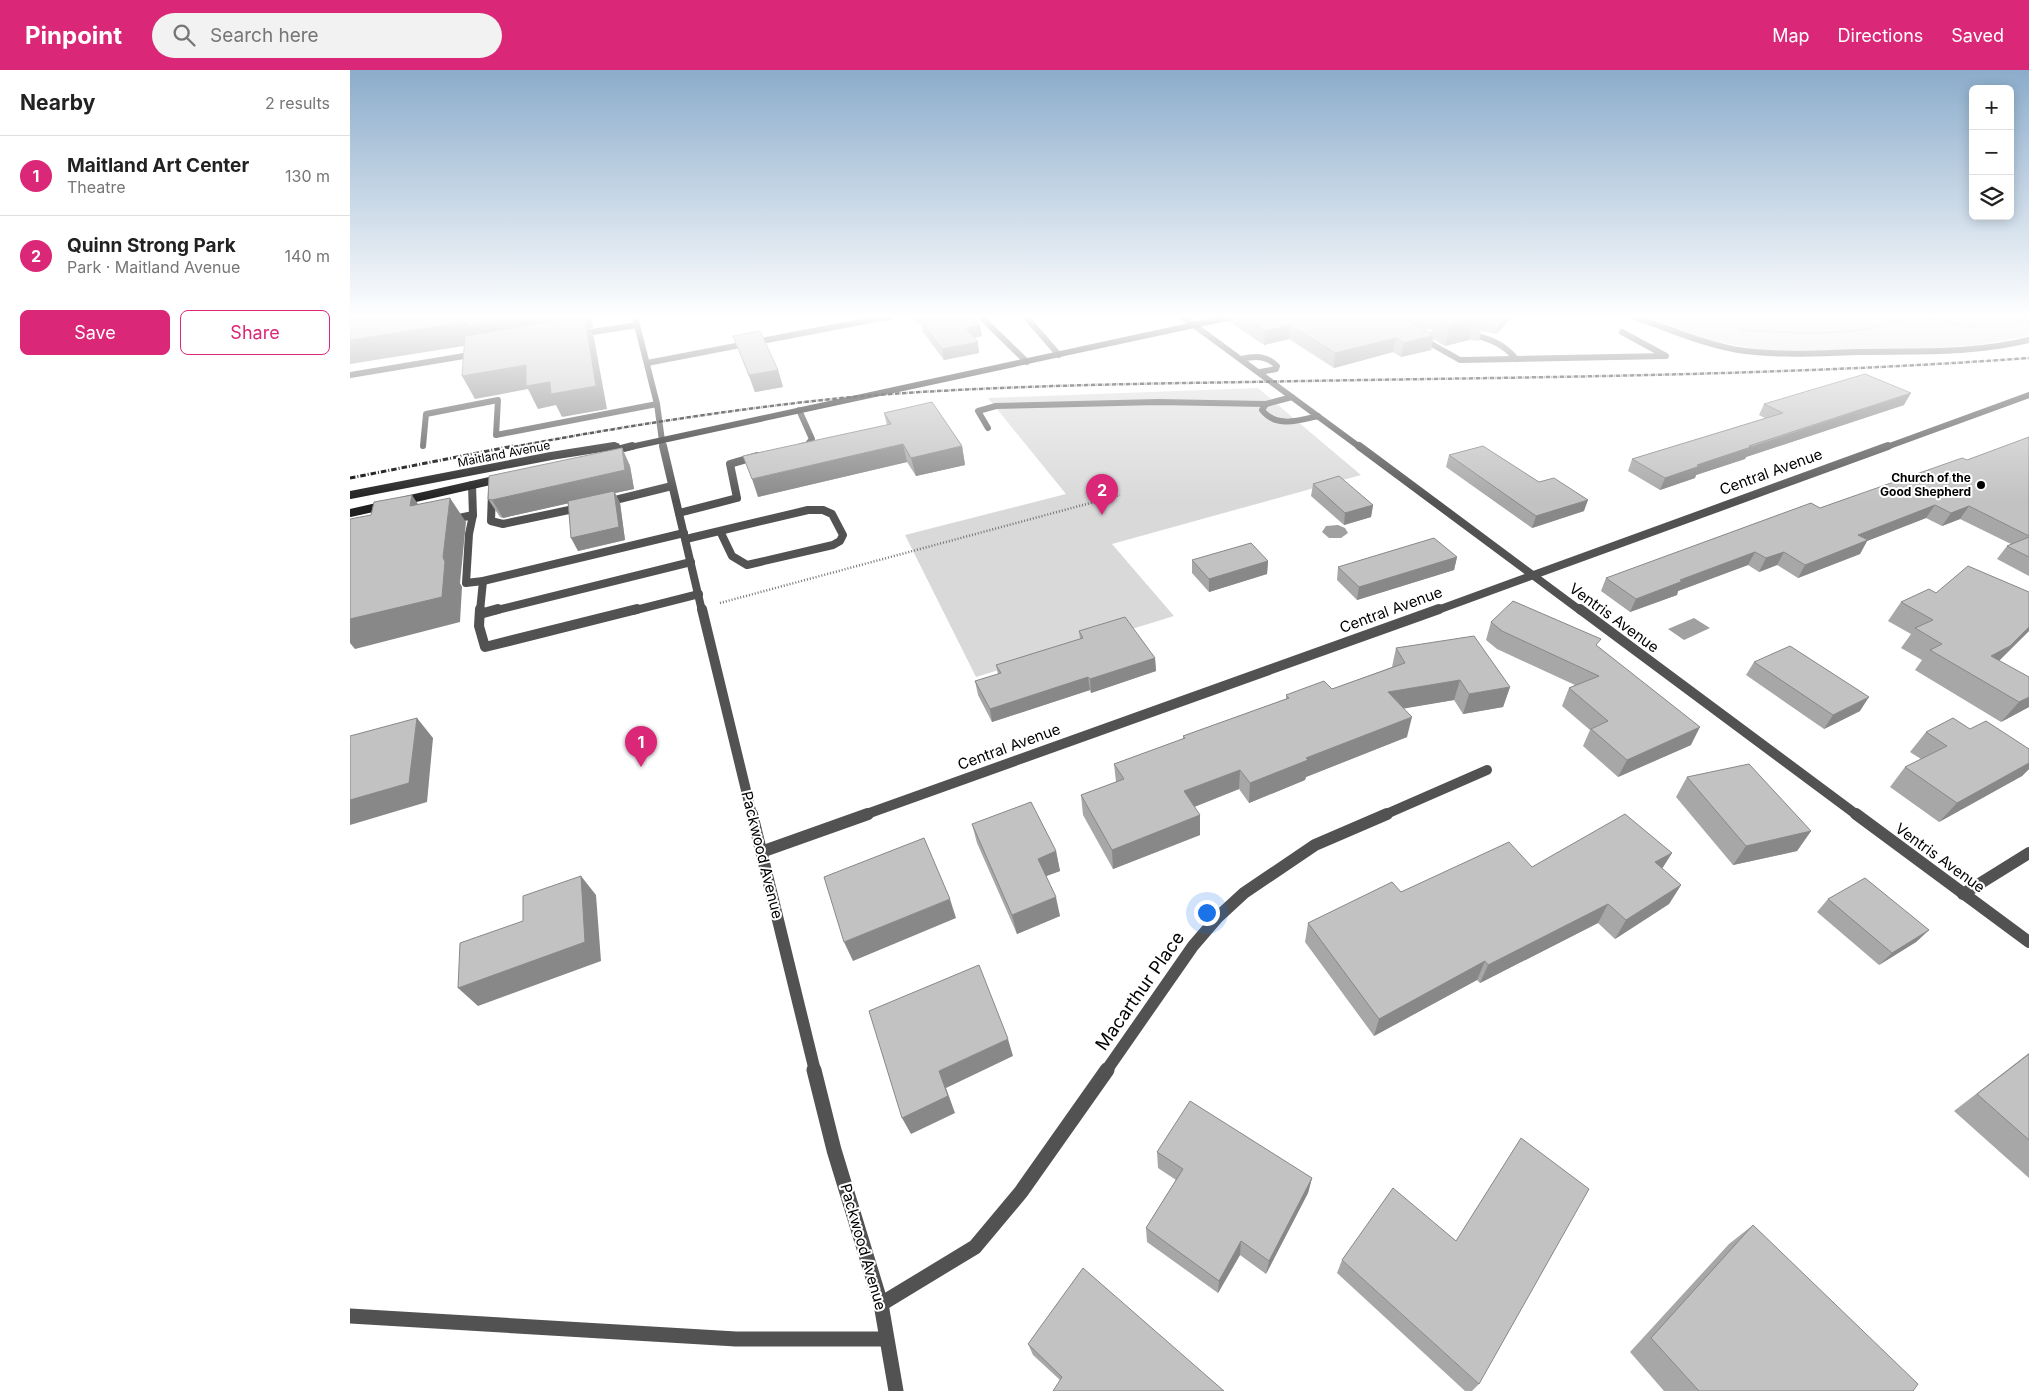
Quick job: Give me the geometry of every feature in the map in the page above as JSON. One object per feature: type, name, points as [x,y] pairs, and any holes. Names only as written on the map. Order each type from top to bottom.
[{"type":"main road","name":"Maitland Avenue","points":[[350,495],[551,456],[662,438],[948,379]]},
{"type":"main road","name":"Maitland Avenue","points":[[577,461],[662,438]]},
{"type":"main road","name":"Maitland Avenue","points":[[350,513],[509,477]]},
{"type":"street","name":"Packwood Avenue","points":[[651,379],[657,404],[664,454],[834,1150],[881,1304],[896,1391]]},
{"type":"street","name":"Ventris Avenue","points":[[1269,379],[1532,576],[2029,942]]},
{"type":"street","name":"Central Avenue","points":[[762,852],[1532,576],[2029,394]]},
{"type":"street","points":[[988,428],[978,411],[996,406],[1158,402],[1266,404],[1292,397]]},
{"type":"street","points":[[423,446],[426,414],[498,400],[496,435],[657,404]]},
{"type":"street","points":[[1266,404],[1262,410],[1264,414],[1277,421],[1295,422],[1318,416]]},
{"type":"street","points":[[797,447],[807,445],[812,439],[799,410]]},
{"type":"street","points":[[679,513],[737,498],[730,464],[768,453]]},
{"type":"street","points":[[492,481],[491,521],[503,524],[588,506]]},
{"type":"street","points":[[472,485],[473,515],[469,534],[466,583],[484,582],[685,536],[720,531],[818,509],[827,510],[833,514],[843,535],[840,541],[833,544],[747,565],[738,563],[728,553],[720,531]]},
{"type":"street","points":[[597,504],[672,486]]},
{"type":"street","points":[[440,523],[473,515]]},
{"type":"street","points":[[480,614],[691,562]]},
{"type":"street","points":[[484,582],[479,626],[485,647],[699,594]]},
{"type":"street","name":"Macarthur Place","points":[[881,1304],[975,1247],[1021,1192],[1193,946],[1218,917],[1244,893],[1315,846],[1487,770]]},
{"type":"street","points":[[1963,894],[2029,853]]},
{"type":"street","points":[[350,1316],[736,1339],[886,1339]]},
{"type":"path","points":[[702,608],[1120,495]]},
{"type":"shaded area","points":[[1258,388],[1361,475],[1112,544],[1174,616],[976,677],[905,535],[1066,494],[988,398]]},
{"type":"shaded area","points":[[1338,525],[1345,528],[1348,533],[1341,538],[1329,538],[1322,532],[1326,526]]},
{"type":"shaded area","points":[[1694,618],[1710,628],[1684,640],[1668,629]]},
{"type":"building","points":[[526,379],[595,379],[596,386],[551,394],[550,382],[526,386]]},
{"type":"building","points":[[1849,379],[1876,379],[1911,393],[1749,446],[1751,447],[1665,478],[1632,459],[1783,413],[1764,404]]},
{"type":"building","points":[[932,402],[962,446],[911,458],[903,444],[752,479],[743,456],[891,424],[884,413]]},
{"type":"building","points":[[2029,437],[2029,536],[1969,506],[1951,513],[1935,505],[1858,535],[1868,540],[1805,565],[1784,552],[1766,558],[1755,552],[1680,580],[1683,581],[1636,599],[1606,578],[1811,503],[1820,508],[1962,458],[1967,460]]},
{"type":"building","points":[[1483,446],[1539,482],[1554,478],[1588,500],[1536,516],[1449,455]]},
{"type":"building","points":[[622,448],[625,470],[492,500],[488,499],[489,476]]},
{"type":"building","points":[[1339,476],[1373,505],[1345,513],[1313,484]]},
{"type":"building","points":[[614,491],[619,527],[571,538],[568,501]]},
{"type":"building","points":[[412,495],[410,506],[450,498],[443,557],[445,562],[442,597],[350,619],[350,519],[371,515],[374,502]]},
{"type":"building","points":[[2029,537],[2029,557],[2007,546]]},
{"type":"building","points":[[1434,538],[1457,557],[1359,587],[1338,567]]},
{"type":"building","points":[[1251,543],[1268,561],[1209,579],[1192,560]]},
{"type":"building","points":[[1968,566],[2029,592],[2029,627],[2010,646],[1991,656],[2029,677],[2029,697],[2019,702],[1930,650],[1942,644],[1915,628],[1933,620],[1901,602],[1929,589],[1936,593]]},
{"type":"building","points":[[1513,601],[1601,639],[1596,645],[1700,727],[1627,760],[1591,729],[1608,721],[1569,688],[1599,676],[1502,631],[1491,622]]},
{"type":"building","points":[[1125,617],[1155,658],[1090,679],[1088,677],[990,709],[975,681],[1001,673],[996,665],[1083,638],[1079,631]]},
{"type":"building","points":[[1474,636],[1510,687],[1469,694],[1460,680],[1388,692],[1412,717],[1306,758],[1308,760],[1250,783],[1240,770],[1184,791],[1200,815],[1112,850],[1081,795],[1124,779],[1114,764],[1185,738],[1183,736],[1289,698],[1286,695],[1324,681],[1332,689],[1405,663],[1396,648]]},
{"type":"building","points":[[1790,646],[1869,697],[1833,715],[1754,662]]},
{"type":"building","points":[[417,718],[409,783],[350,800],[350,736]]},
{"type":"building","points":[[1953,718],[1970,729],[1986,721],[2029,749],[2029,763],[1957,803],[1905,767],[1947,746],[1926,732]]},
{"type":"building","points":[[1749,764],[1811,831],[1746,846],[1687,777]]},
{"type":"building","points":[[1031,802],[1056,851],[1038,859],[1056,897],[1012,915],[972,824]]},
{"type":"building","points":[[1625,814],[1672,853],[1655,862],[1681,885],[1626,920],[1608,904],[1488,965],[1485,961],[1379,1019],[1308,923],[1392,882],[1401,892],[1509,842],[1532,867]]},
{"type":"building","points":[[924,838],[950,899],[844,942],[824,877]]},
{"type":"building","points":[[581,876],[585,942],[458,988],[460,943],[523,921],[523,896]]},
{"type":"building","points":[[1865,878],[1929,930],[1892,953],[1828,899]]},
{"type":"building","points":[[979,965],[1008,1039],[939,1071],[948,1096],[902,1118],[869,1011]]},
{"type":"building","points":[[2029,1054],[2029,1140],[1977,1094]]},
{"type":"building","points":[[1190,1101],[1312,1178],[1269,1261],[1241,1241],[1219,1281],[1146,1228],[1183,1169],[1157,1152]]},
{"type":"building","points":[[1521,1138],[1589,1189],[1479,1384],[1342,1260],[1393,1188],[1456,1241]]},
{"type":"building","points":[[1753,1225],[1918,1384],[1913,1391],[1699,1391],[1651,1338]]},
{"type":"building","points":[[1083,1268],[1224,1391],[1053,1391],[1062,1377],[1028,1344]]},
{"type":"railway","points":[[507,448],[729,411],[863,396],[1103,385],[1450,379]]},
{"type":"railway","points":[[350,478],[513,446]]},
{"type":"place","name":"Church of the Good Shepherd","points":[[1981,485]]},
{"type":"place","name":"Quinn Strong Park","points":[[1102,515]]},
{"type":"place","name":"Maitland Art Center","points":[[641,767]]}]
